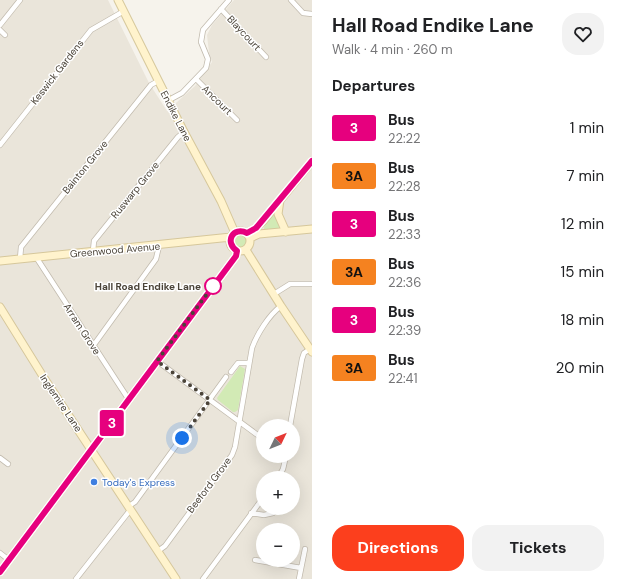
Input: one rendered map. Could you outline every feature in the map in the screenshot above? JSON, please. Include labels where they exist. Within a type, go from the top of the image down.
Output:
[{"type":"street","points":[[0,25],[20,0]]},
{"type":"street","name":"Endike Lane","points":[[118,0],[184,132],[221,201],[233,235]]},
{"type":"street","points":[[168,100],[182,93],[206,68],[208,60],[201,42],[203,30],[229,0]]},
{"type":"street","points":[[291,0],[303,13],[312,14]]},
{"type":"street","name":"Blaycourt","points":[[221,9],[266,57]]},
{"type":"street","name":"Keswick Gardens","points":[[0,145],[91,30],[124,11]]},
{"type":"street","points":[[0,30],[5,35]]},
{"type":"street","name":"Ancourt","points":[[196,79],[237,120]]},
{"type":"street","name":"Bainton Grove","points":[[20,259],[21,247],[151,85],[158,81]]},
{"type":"street","name":"Ruswarp Grove","points":[[93,251],[94,241],[178,137],[184,132]]},
{"type":"street","points":[[249,235],[312,161]]},
{"type":"street","points":[[280,200],[278,214],[286,232]]},
{"type":"street","points":[[249,235],[251,242],[246,250],[237,251],[232,248],[230,243],[233,235],[243,231],[249,235],[312,229]]},
{"type":"street","name":"Greenwood Avenue","points":[[0,261],[93,251],[159,246],[233,235]]},
{"type":"street","points":[[93,346],[156,259],[159,246]]},
{"type":"street","points":[[246,250],[311,350],[304,353],[302,359],[291,419]]},
{"type":"street","points":[[0,572],[236,256],[237,251]]},
{"type":"street","name":"Arram Grove","points":[[36,257],[129,400]]},
{"type":"street","points":[[274,294],[290,284],[312,284]]},
{"type":"street","name":"Beeford Grove","points":[[158,551],[165,546],[232,455],[240,422],[252,348],[256,339],[275,310],[281,306]]},
{"type":"street","name":"Inglemire Lane","points":[[1,312],[176,579]]},
{"type":"street","points":[[157,361],[256,434]]},
{"type":"street","points":[[231,372],[238,362],[249,363]]},
{"type":"street","points":[[76,579],[135,502],[226,377]]},
{"type":"street","points":[[1,460],[8,464]]},
{"type":"street","points":[[203,579],[256,507]]},
{"type":"street","points":[[251,513],[256,514]]},
{"type":"street","points":[[299,579],[305,549]]},
{"type":"street","points":[[0,553],[9,560]]},
{"type":"street","points":[[296,567],[301,568]]},
{"type":"shaded area","points":[[0,0],[108,0],[149,83],[167,111],[195,86],[212,62],[209,53],[207,35],[212,25],[234,0],[312,0],[312,579],[0,579]]},
{"type":"green space","points":[[276,207],[280,227],[278,229],[264,229],[266,220]]},
{"type":"green space","points":[[240,234],[245,236],[247,241],[245,246],[240,248],[235,246],[233,241],[235,236]]},
{"type":"green space","points":[[240,366],[245,369],[238,410],[233,412],[217,398]]},
{"type":"bus line","name":"3","points":[[0,572],[236,256],[237,251],[232,248],[230,243],[231,237],[235,232],[243,231],[247,233],[256,228],[312,161]]},
{"type":"place","name":"Hall Road Endike Lane","points":[[213,286]]},
{"type":"place","name":"Today's Express","points":[[94,482]]},
{"type":"route","points":[[182,438],[210,400],[157,361],[213,286]]}]
